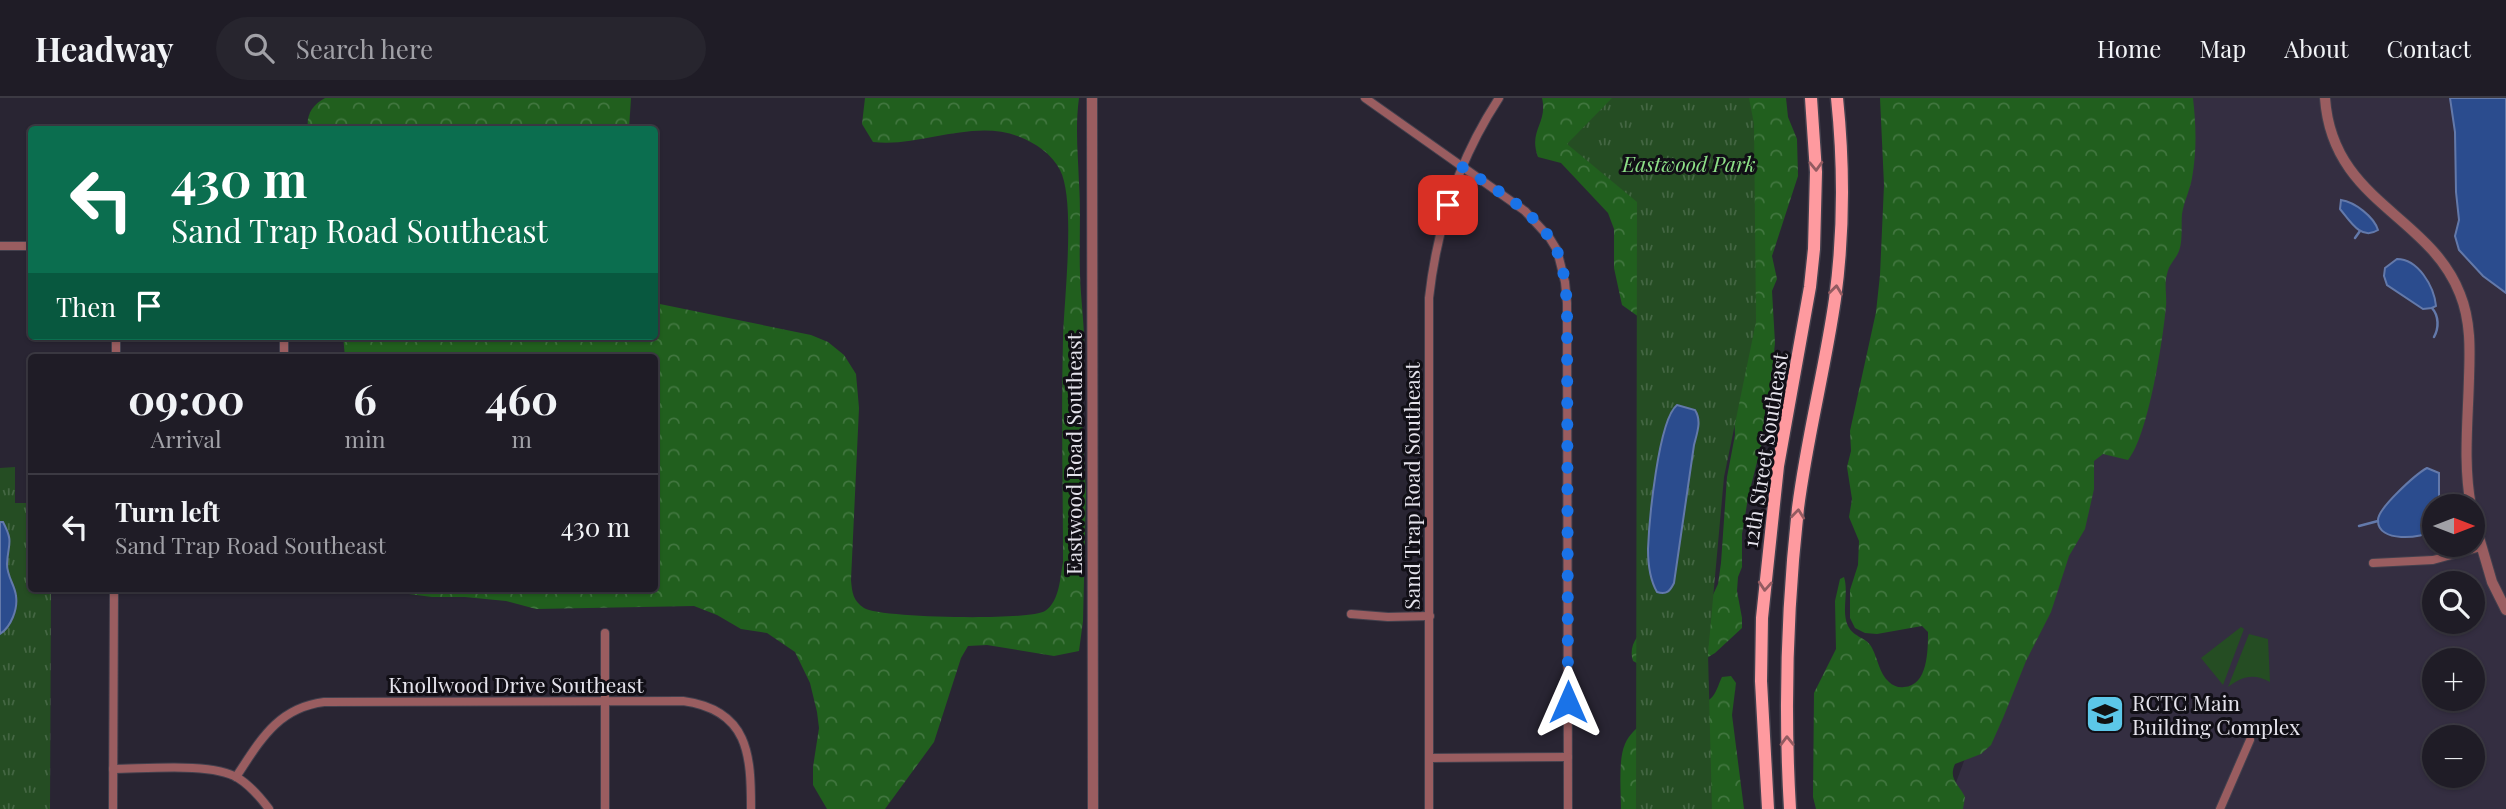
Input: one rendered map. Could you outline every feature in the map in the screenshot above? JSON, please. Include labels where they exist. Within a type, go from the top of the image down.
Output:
[{"type":"main road","name":"12th Street Southeast","points":[[1768,809],[1761,681],[1762,618],[1777,466],[1810,287],[1814,249],[1816,172],[1811,98]]},
{"type":"main road","name":"12th Street Southeast","points":[[1790,809],[1787,648],[1805,460],[1835,302],[1841,241],[1842,183],[1837,98]]},
{"type":"street","name":"Eastwood Road Southeast","points":[[1092,98],[1093,809]]},
{"type":"street","points":[[1365,98],[1525,211],[1538,223],[1557,250],[1565,282],[1567,331],[1568,809]]},
{"type":"street","name":"Sand Trap Road Southeast","points":[[1429,809],[1429,298],[1439,235],[1461,166],[1499,98]]},
{"type":"street","points":[[2325,100],[2335,143],[2352,173],[2434,253],[2451,275],[2462,298],[2470,344],[2467,466],[2470,494]]},
{"type":"street","points":[[0,246],[28,246]]},
{"type":"street","points":[[2373,563],[2444,557]]},
{"type":"street","points":[[2483,557],[2506,610]]},
{"type":"street","points":[[114,592],[114,809]]},
{"type":"street","points":[[1351,614],[1430,617]]},
{"type":"street","points":[[605,633],[605,809]]},
{"type":"street","name":"Knollwood Drive Southeast","points":[[236,777],[263,736],[284,717],[308,704],[605,700],[697,703],[724,717],[740,734],[746,746],[751,773],[751,809]]},
{"type":"street","points":[[2220,809],[2250,740]]},
{"type":"street","points":[[1429,758],[1568,757]]},
{"type":"street","points":[[114,769],[203,769],[236,777],[257,793],[269,809]]},
{"type":"shaded area","points":[[2162,98],[2506,98],[2506,809],[1946,809],[2162,233]]},
{"type":"green space","points":[[325,98],[631,98],[629,126],[308,126],[311,111]]},
{"type":"green space","points":[[865,98],[1079,98],[1077,140],[1084,344],[1080,386],[1086,493],[1083,621],[1079,651],[1054,656],[987,645],[968,646],[961,658],[934,742],[885,809],[827,809],[813,785],[819,728],[810,683],[795,652],[767,633],[741,629],[694,606],[536,609],[506,601],[397,592],[658,592],[658,354],[345,354],[343,340],[658,340],[658,304],[811,335],[828,342],[844,355],[856,374],[859,408],[851,580],[857,602],[864,608],[875,611],[923,616],[1012,616],[1045,611],[1054,601],[1063,562],[1062,367],[1068,227],[1065,185],[1060,170],[1048,154],[1037,146],[1002,132],[965,132],[891,143],[873,142],[862,124]]},
{"type":"green space","points":[[1542,98],[1786,98],[1788,117],[1797,139],[1798,176],[1772,256],[1777,279],[1772,291],[1775,343],[1766,426],[1742,534],[1742,567],[1737,591],[1742,628],[1715,653],[1700,662],[1644,667],[1633,661],[1632,650],[1647,623],[1706,610],[1718,584],[1727,477],[1735,435],[1734,412],[1646,322],[1622,305],[1614,268],[1614,229],[1608,213],[1561,163],[1538,157],[1535,140],[1542,114]]},
{"type":"green space","name":"Eastwood Park","points":[[1612,98],[1749,98],[1754,124],[1756,322],[1724,477],[1708,654],[1712,809],[1636,809],[1637,202],[1567,144]]},
{"type":"green space","points":[[1880,98],[2193,98],[2196,138],[2194,168],[2182,214],[2180,247],[2166,278],[2162,341],[2142,431],[2128,460],[2103,454],[2094,461],[2094,489],[2085,529],[2069,556],[2051,612],[2026,661],[1991,745],[1981,754],[1955,764],[1953,769],[1954,778],[1965,797],[1963,809],[1816,809],[1813,797],[1814,693],[1836,649],[1835,601],[1840,579],[1844,577],[1848,626],[1870,644],[1883,674],[1891,683],[1902,687],[1918,681],[1925,666],[1928,648],[1928,632],[1922,626],[1877,634],[1865,633],[1855,628],[1850,618],[1850,590],[1858,565],[1859,541],[1849,517],[1852,499],[1847,467],[1851,451],[1850,431],[1876,312],[1880,275],[1884,185]]},
{"type":"green space","points":[[15,467],[15,503],[28,503],[28,592],[51,592],[50,809],[0,809],[0,468]]},
{"type":"green space","points":[[2241,627],[2244,629],[2223,685],[2201,658]]},
{"type":"green space","points":[[2249,634],[2268,639],[2270,682],[2259,677],[2248,677],[2228,687]]},
{"type":"green space","points":[[1731,676],[1736,683],[1732,715],[1744,809],[1621,809],[1621,758],[1625,744],[1633,732],[1656,718],[1704,703],[1713,696],[1722,677]]},
{"type":"water","points":[[2450,98],[2506,98],[2506,293],[2483,276],[2459,250],[2455,236],[2459,220],[2455,132]]},
{"type":"water","points":[[2341,200],[2363,211],[2378,230],[2366,233],[2356,228],[2340,209]]},
{"type":"water","points":[[2397,259],[2412,264],[2424,275],[2436,306],[2423,309],[2387,285],[2385,268]]},
{"type":"water","points":[[1677,405],[1695,410],[1698,427],[1674,583],[1668,592],[1660,593],[1657,592],[1649,566],[1650,518],[1660,450],[1670,414]]},
{"type":"water","points":[[2427,468],[2439,473],[2439,494],[2422,494],[2422,534],[2392,536],[2385,533],[2378,520],[2384,508]]},
{"type":"water","points":[[0,522],[3,522],[9,539],[7,569],[16,601],[15,612],[0,634]]},
{"type":"waterway","points":[[2355,238],[2360,231]]},
{"type":"waterway","points":[[2432,308],[2438,322],[2434,337]]},
{"type":"waterway","points":[[2359,526],[2378,521]]},
{"type":"place","name":"RCTC Main Building Complex","points":[[2105,714]]},
{"type":"route","points":[[1448,205],[1461,166],[1538,223],[1557,250],[1561,264],[1567,303],[1568,702]]}]
